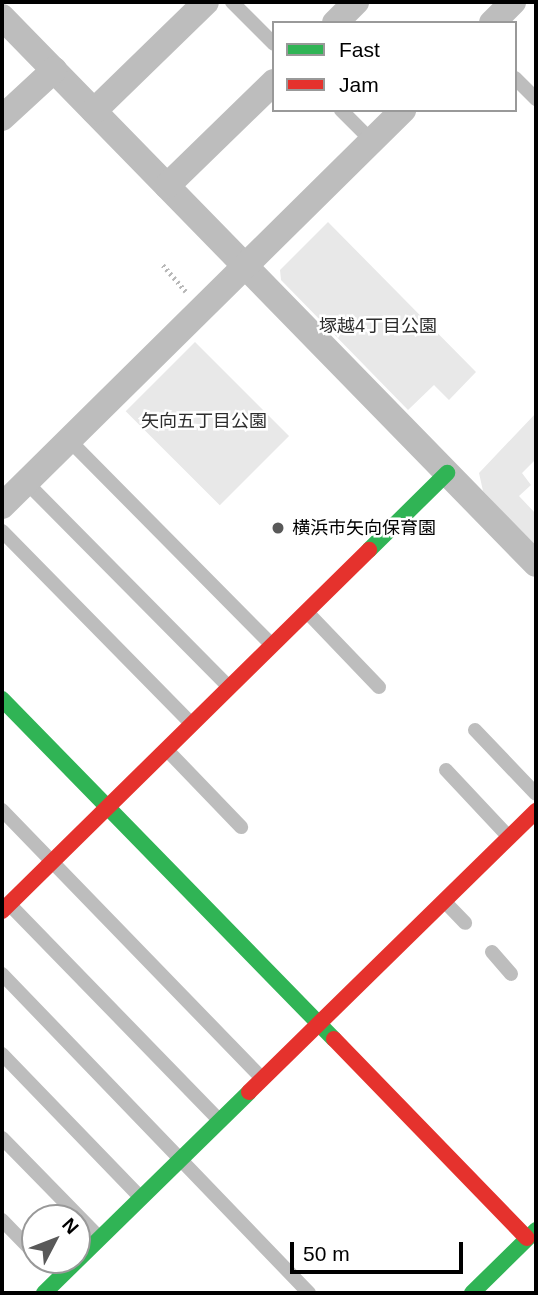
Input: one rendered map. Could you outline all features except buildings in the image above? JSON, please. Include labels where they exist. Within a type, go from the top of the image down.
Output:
[{"type":"street","points":[[94,111],[206,2]]},
{"type":"street","points":[[337,21],[356,2]]},
{"type":"street","points":[[2,17],[447,473],[511,527],[536,564]]},
{"type":"street","points":[[2,118],[54,70]]},
{"type":"street","points":[[167,186],[272,84]]},
{"type":"street","points":[[2,506],[401,112]]},
{"type":"street","points":[[4,907],[447,473]]},
{"type":"street","points":[[2,699],[533,1239],[472,1293]]},
{"type":"street","points":[[44,1293],[536,811]]},
{"type":"lane","points":[[232,2],[272,42]]},
{"type":"lane","points":[[517,80],[536,99]]},
{"type":"lane","points":[[343,112],[372,141]]},
{"type":"lane","points":[[69,440],[272,645]]},
{"type":"lane","points":[[26,482],[229,687]]},
{"type":"lane","points":[[2,531],[192,723]]},
{"type":"lane","points":[[306,611],[379,687]]},
{"type":"lane","points":[[475,730],[536,794]]},
{"type":"lane","points":[[166,749],[242,827]]},
{"type":"lane","points":[[446,771],[509,837]]},
{"type":"lane","points":[[2,810],[262,1078]]},
{"type":"lane","points":[[444,901],[465,923]]},
{"type":"lane","points":[[4,907],[219,1120]]},
{"type":"lane","points":[[492,952],[511,974]]},
{"type":"lane","points":[[2,974],[309,1293]]},
{"type":"lane","points":[[2,1055],[141,1197]]},
{"type":"lane","points":[[2,1138],[99,1237]]},
{"type":"lane","points":[[2,1220],[21,1240]]},
{"type":"lane","points":[[54,1274],[59,1279]]},
{"type":"path","points":[[163,265],[203,308]]},
{"type":"green space","name":"塚越4丁目公園","points":[[328,222],[476,372],[449,400],[434,385],[408,410],[281,280],[280,270]]},
{"type":"green space","name":"矢向五丁目公園","points":[[195,342],[289,436],[220,505],[126,411]]},
{"type":"green space","points":[[536,413],[536,459],[522,473],[531,485],[519,496],[536,514],[536,547],[483,491],[479,473]]},
{"type":"traffic: fast","points":[[369,550],[447,473]]},
{"type":"traffic: fast","points":[[2,699],[334,1039]]},
{"type":"traffic: fast","points":[[44,1293],[249,1092]]},
{"type":"traffic: fast","points":[[472,1293],[536,1230]]},
{"type":"traffic: jam","points":[[2,911],[369,550]]},
{"type":"traffic: jam","points":[[249,1092],[536,811]]},
{"type":"traffic: jam","points":[[334,1039],[527,1238]]},
{"type":"place","name":"横浜市矢向保育園","points":[[278,528]]}]
